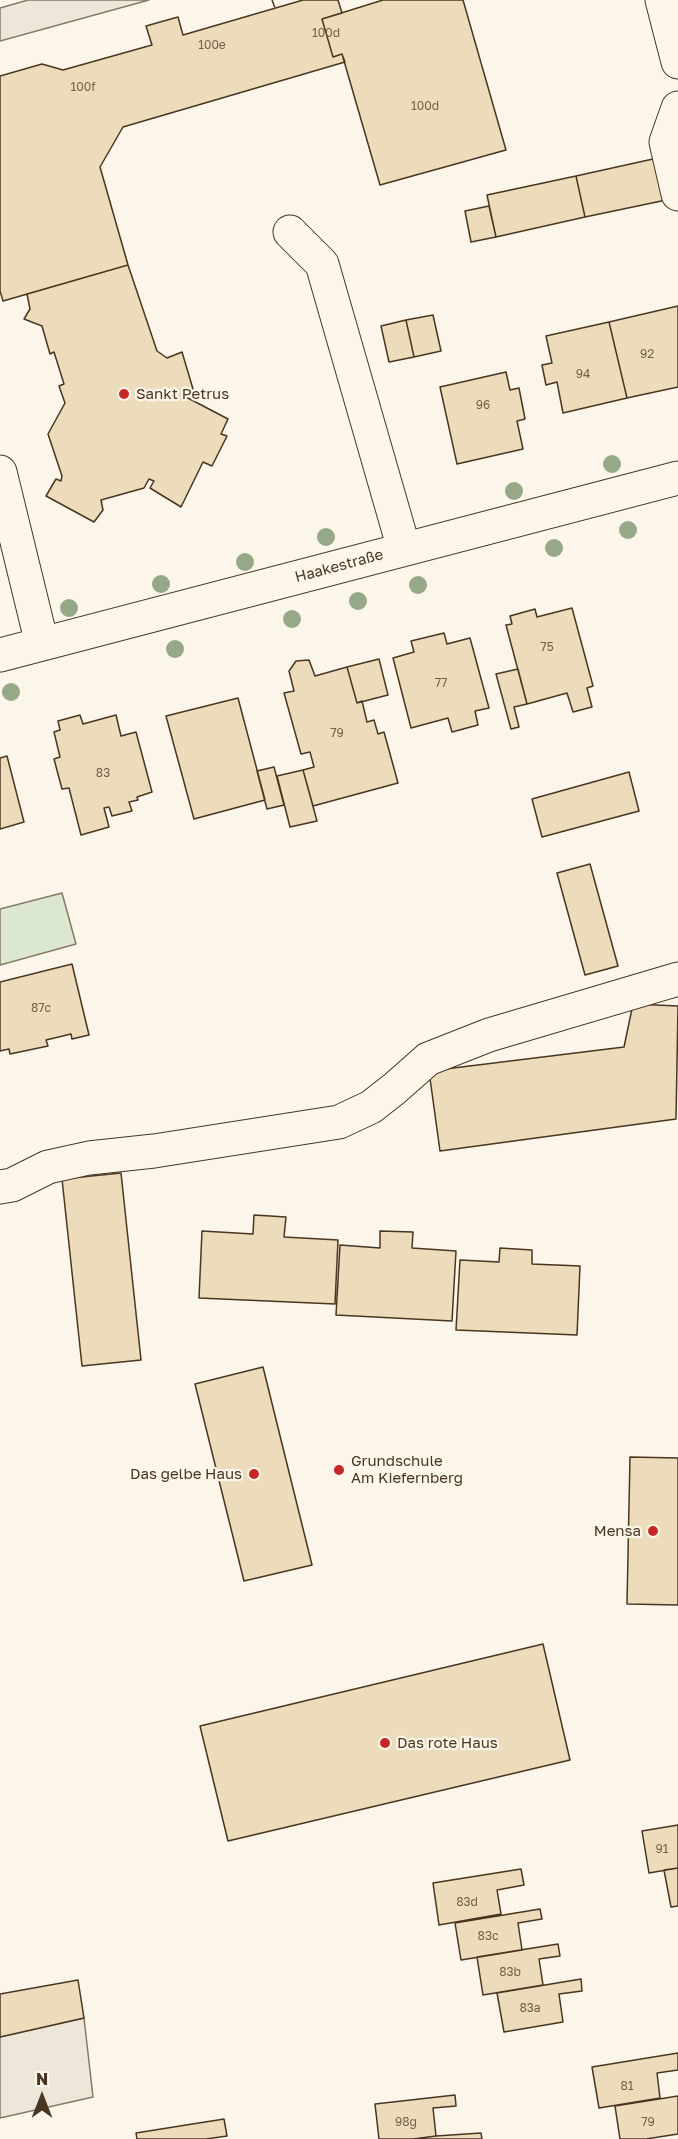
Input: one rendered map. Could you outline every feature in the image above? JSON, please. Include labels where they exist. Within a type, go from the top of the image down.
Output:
[{"type":"street","points":[[662,0],[678,62]]},
{"type":"street","points":[[678,108],[666,142],[678,194]]},
{"type":"street","points":[[290,232],[322,264],[405,549]]},
{"type":"street","points":[[0,472],[42,644]]},
{"type":"street","name":"Haakestraße","points":[[0,655],[678,478]]},
{"type":"street","points":[[0,1187],[12,1185],[48,1167],[89,1158],[154,1151],[339,1122],[371,1107],[428,1059],[489,1035],[678,979]]},
{"type":"green space","points":[[62,893],[76,944],[0,965],[0,909]]},
{"type":"shaded area","points":[[28,0],[149,0],[0,41],[0,8]]},
{"type":"shaded area","points":[[84,2018],[93,2097],[0,2118],[0,2037]]},
{"type":"building","points":[[303,0],[338,0],[342,13],[322,19],[333,57],[342,54],[345,62],[123,127],[100,167],[128,265],[3,301],[0,291],[0,76],[42,64],[63,70],[152,45],[146,26],[178,17],[183,35]]},
{"type":"building","points":[[383,0],[463,0],[506,150],[380,185],[342,54],[333,57],[322,19]]},
{"type":"building","points":[[662,157],[671,199],[585,217],[576,176]]},
{"type":"building","points":[[576,176],[585,217],[496,237],[487,195]]},
{"type":"building","points":[[489,206],[496,237],[471,242],[465,211]]},
{"type":"building","name":"Sankt Petrus","points":[[128,265],[157,351],[167,358],[182,352],[193,389],[184,392],[186,397],[228,419],[221,434],[227,436],[212,466],[203,462],[181,507],[150,488],[154,481],[149,479],[144,488],[101,500],[103,510],[94,522],[46,496],[56,479],[61,481],[62,476],[48,434],[65,403],[59,386],[64,384],[54,352],[50,354],[42,326],[24,319],[30,309],[27,294]]},
{"type":"building","points":[[678,306],[678,387],[627,398],[609,322]]},
{"type":"building","points":[[433,315],[441,351],[414,357],[406,320]]},
{"type":"building","points":[[406,320],[414,357],[389,362],[381,326]]},
{"type":"building","points":[[609,322],[627,398],[563,413],[557,382],[546,385],[542,365],[552,363],[546,336]]},
{"type":"building","points":[[506,372],[510,390],[519,388],[525,419],[517,421],[523,449],[457,464],[440,387]]},
{"type":"building","points":[[572,608],[593,686],[587,688],[592,707],[573,712],[567,693],[527,704],[506,625],[512,624],[510,616],[535,609],[537,617]]},
{"type":"building","points":[[444,633],[447,644],[470,638],[489,708],[475,711],[478,725],[452,732],[448,718],[411,728],[393,658],[414,652],[411,641]]},
{"type":"building","points":[[379,659],[388,695],[357,703],[347,667]]},
{"type":"building","points":[[309,660],[315,676],[347,667],[357,703],[362,701],[367,722],[374,720],[378,734],[384,732],[398,783],[313,806],[303,770],[314,767],[310,752],[301,754],[284,693],[294,691],[289,671],[296,661]]},
{"type":"building","points":[[518,669],[527,704],[514,707],[519,727],[511,729],[496,674]]},
{"type":"building","points":[[238,698],[265,800],[194,819],[166,716]]},
{"type":"building","points":[[80,715],[83,724],[116,715],[121,736],[136,732],[152,792],[129,802],[132,811],[112,816],[109,807],[104,808],[109,827],[81,835],[69,788],[62,789],[54,759],[60,757],[54,732],[60,730],[58,721]]},
{"type":"building","points":[[7,756],[24,822],[0,829],[0,758]]},
{"type":"building","points":[[274,767],[284,805],[267,809],[257,771]]},
{"type":"building","points":[[303,770],[317,821],[290,827],[277,776]]},
{"type":"building","points":[[629,772],[639,811],[542,837],[532,799]]},
{"type":"building","points":[[590,864],[618,966],[585,975],[557,873]]},
{"type":"building","points":[[72,964],[89,1035],[72,1039],[71,1034],[46,1040],[48,1046],[10,1054],[9,1049],[0,1051],[0,982]]},
{"type":"building","points":[[633,1004],[678,1006],[676,1119],[440,1151],[429,1071],[624,1047]]},
{"type":"building","points":[[121,1173],[141,1360],[82,1366],[62,1179]]},
{"type":"building","points":[[254,1215],[286,1217],[284,1237],[338,1240],[335,1304],[199,1298],[202,1231],[253,1234]]},
{"type":"building","points":[[380,1231],[413,1232],[412,1248],[456,1251],[452,1321],[336,1315],[340,1245],[380,1248]]},
{"type":"building","points":[[500,1248],[532,1250],[532,1264],[580,1266],[577,1335],[456,1330],[460,1260],[499,1262]]},
{"type":"building","name":"Das gelbe Haus","points":[[263,1367],[312,1565],[244,1581],[195,1384]]},
{"type":"building","name":"Mensa","points":[[630,1457],[678,1458],[678,1605],[627,1604]]},
{"type":"building","name":"Das rote Haus","points":[[543,1644],[570,1760],[228,1841],[200,1726]]},
{"type":"building","points":[[678,1825],[678,1868],[649,1873],[642,1831]]},
{"type":"building","points":[[678,1868],[678,1906],[671,1907],[664,1870]]},
{"type":"building","points":[[521,1869],[524,1885],[497,1890],[501,1914],[439,1925],[433,1883]]},
{"type":"building","points":[[540,1909],[542,1919],[518,1923],[522,1950],[461,1960],[455,1923]]},
{"type":"building","points":[[558,1944],[560,1956],[539,1959],[543,1985],[483,1995],[477,1957]]},
{"type":"building","points":[[581,1979],[582,1991],[559,1994],[563,2022],[504,2032],[497,1993]]},
{"type":"building","points":[[78,1980],[84,2018],[0,2037],[0,1994]]},
{"type":"building","points":[[678,2053],[678,2070],[657,2073],[660,2098],[599,2108],[592,2067]]},
{"type":"building","points":[[455,2095],[456,2106],[433,2108],[436,2136],[379,2139],[375,2104]]},
{"type":"building","points":[[678,2096],[678,2134],[646,2139],[620,2139],[615,2106]]},
{"type":"building","points":[[224,2119],[227,2136],[206,2139],[137,2139],[136,2133]]},
{"type":"building","points":[[481,2133],[482,2139],[413,2139],[436,2136]]},
{"type":"fence","points":[[272,0],[275,8]]},
{"type":"place","name":"Sankt Petrus","points":[[124,394]]},
{"type":"place","name":"Grundschule Am Kiefernberg","points":[[339,1470]]},
{"type":"place","name":"Das gelbe Haus","points":[[254,1474]]},
{"type":"place","name":"Mensa","points":[[653,1531]]},
{"type":"place","name":"Das rote Haus","points":[[385,1743]]}]
